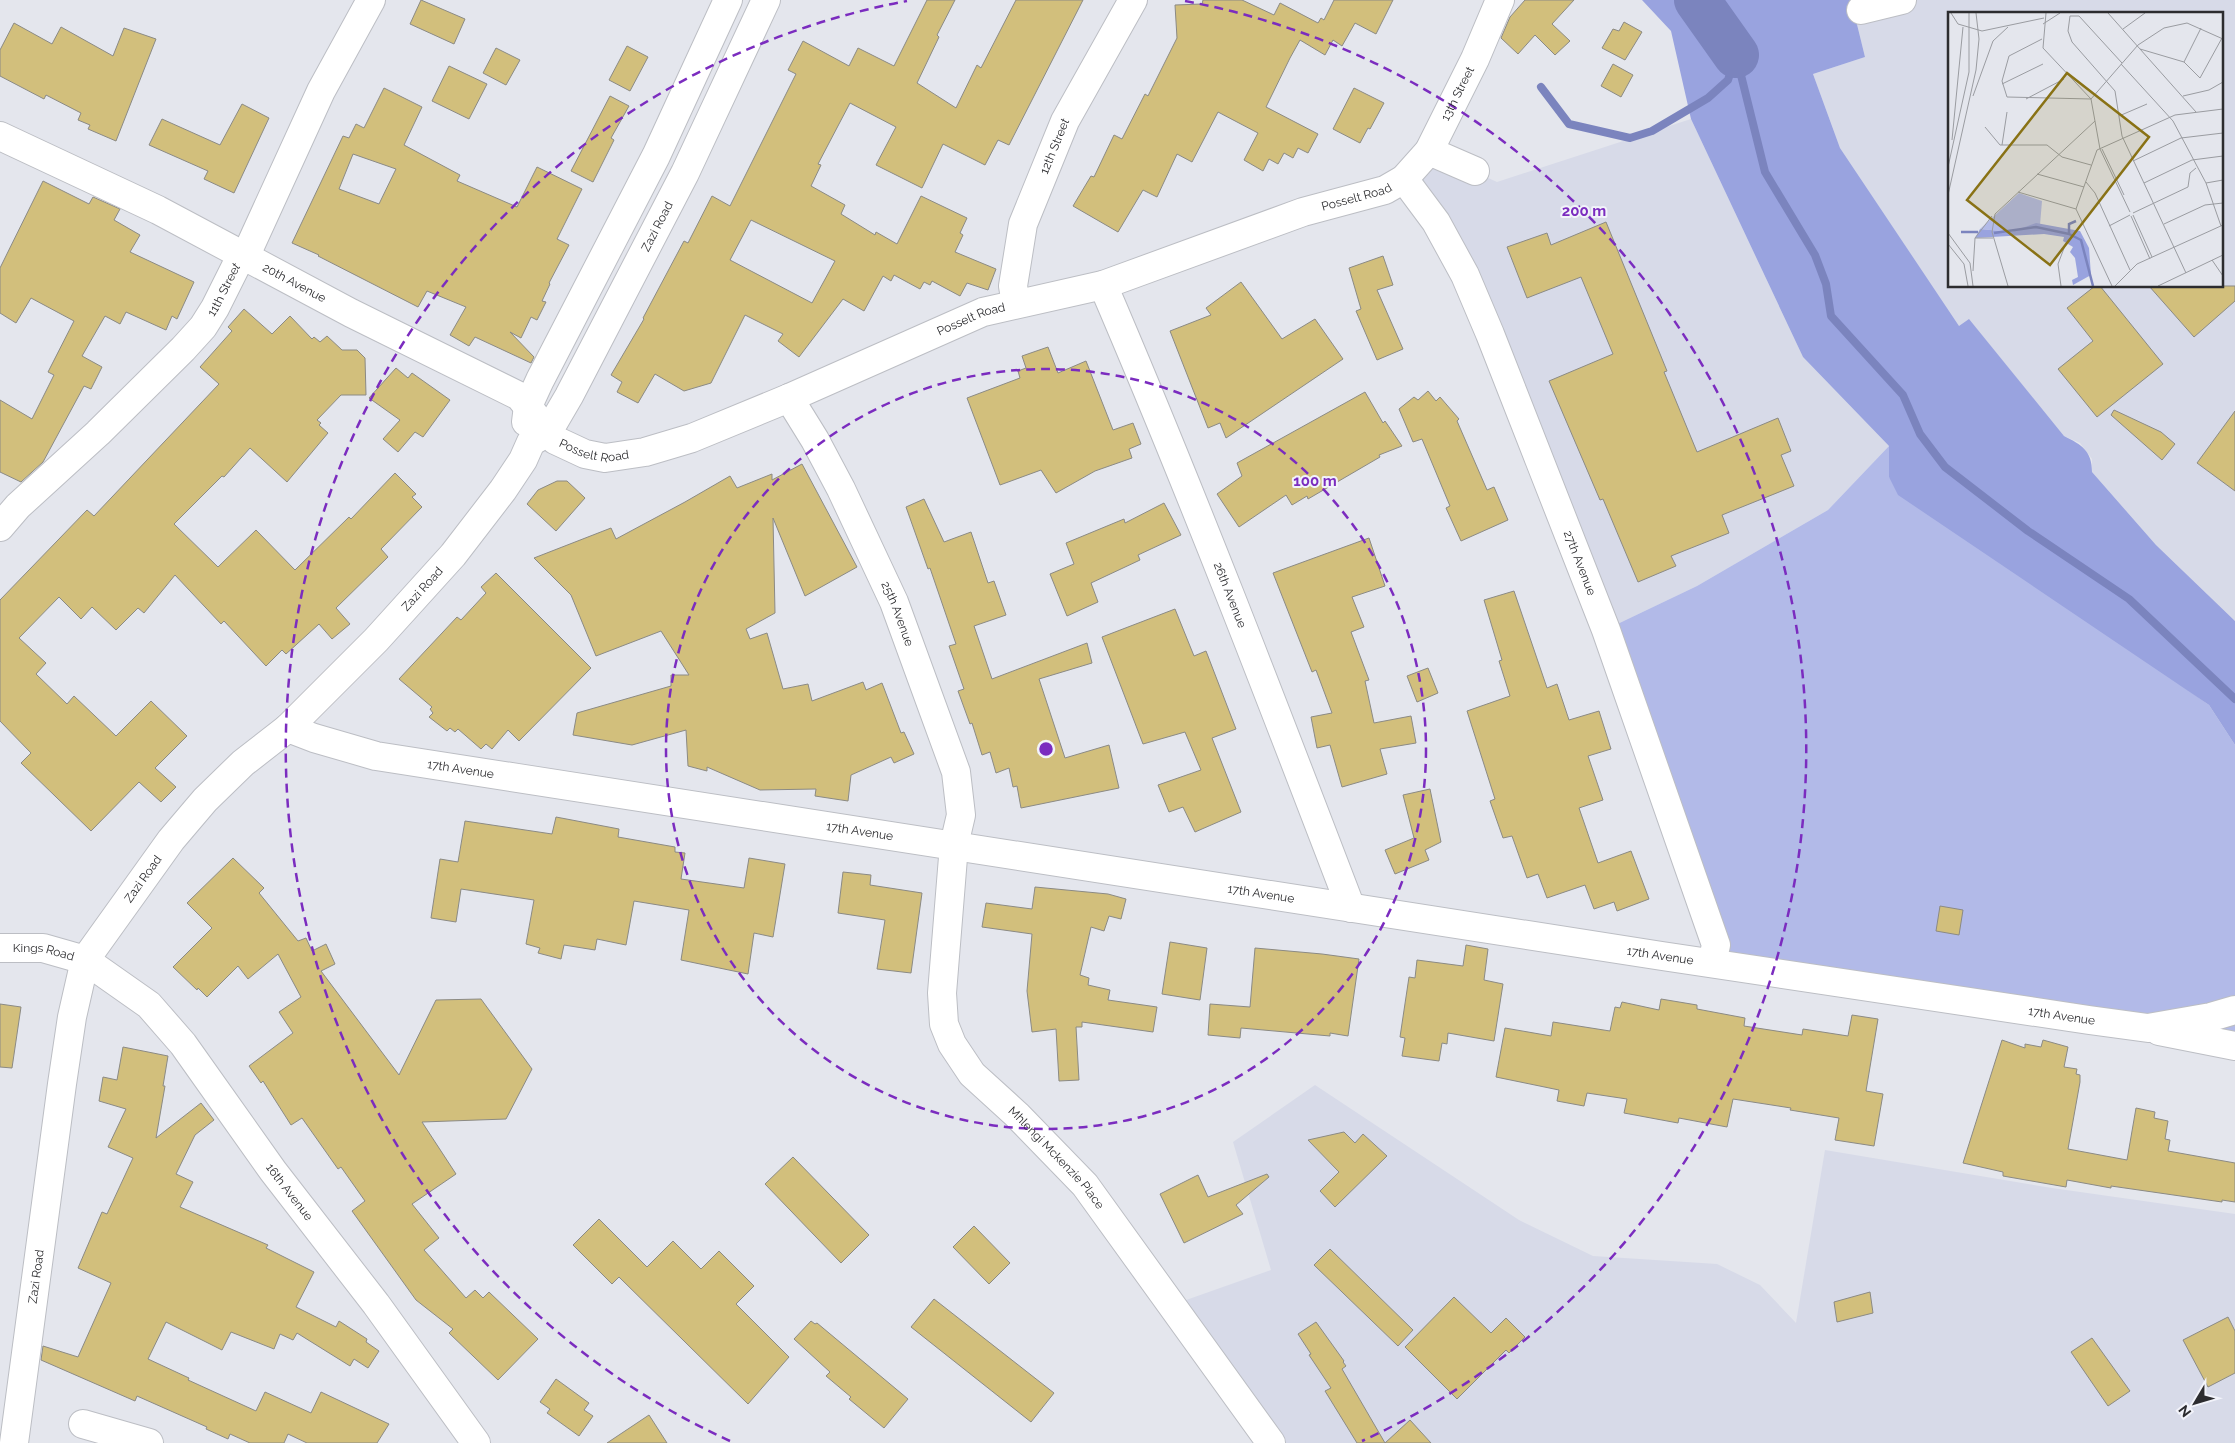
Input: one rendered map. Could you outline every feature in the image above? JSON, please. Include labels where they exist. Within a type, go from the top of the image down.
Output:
[{"type":"street","name":"11th Street","points":[[0,527],[9,501],[98,433],[203,327],[215,308],[236,266],[246,255],[321,91],[371,0]]},
{"type":"street","points":[[528,406],[656,156],[728,0]]},
{"type":"street","name":"Zazi Road","points":[[14,1443],[62,1084],[72,1017],[85,960],[171,840],[205,800],[242,763],[288,728],[376,640],[453,555],[503,490],[569,396],[684,173],[766,0]]},
{"type":"street","name":"12th Street","points":[[1016,304],[1014,286],[1022,224],[1065,121],[1133,0]]},
{"type":"street","name":"13th Street","points":[[1404,178],[1429,151],[1475,59],[1500,0]]},
{"type":"street","points":[[1861,10],[1902,0]]},
{"type":"street","name":"20th Avenue","points":[[0,136],[158,210],[246,255],[351,313],[519,396],[528,406],[540,437]]},
{"type":"street","points":[[1429,151],[1475,171]]},
{"type":"street","name":"Posselt Road","points":[[540,437],[555,440],[584,454],[605,458],[645,452],[692,438],[789,398],[983,312],[1103,285],[1303,212],[1385,190],[1404,178]]},
{"type":"street","name":"27th Avenue","points":[[1404,178],[1436,222],[1465,275],[1490,334],[1606,630],[1716,945],[1712,963]]},
{"type":"street","name":"26th Avenue","points":[[1103,285],[1145,383],[1240,621],[1351,908]]},
{"type":"street","name":"25th Avenue","points":[[789,398],[815,440],[841,489],[894,602],[956,772],[962,815],[954,845]]},
{"type":"street","name":"17th Avenue","points":[[288,728],[314,738],[376,756],[1351,908],[2148,1028],[2235,1010]]},
{"type":"street","name":"Mhlengi Mckenzie Place","points":[[954,845],[942,993],[944,1024],[952,1044],[972,1074],[1017,1115],[1085,1184],[1192,1336],[1271,1443]]},
{"type":"street","name":"Kings Road","points":[[0,948],[43,948],[85,960]]},
{"type":"street","name":"16th Avenue","points":[[85,960],[148,1005],[183,1044],[273,1171],[376,1304],[476,1443]]},
{"type":"street","points":[[2148,1028],[2235,1046]]},
{"type":"street","points":[[83,1424],[149,1443]]},
{"type":"shaded area","points":[[1642,0],[1851,0],[1865,57],[1813,74],[1840,148],[1959,326],[1969,319],[2064,436],[2085,449],[2092,465],[2092,472],[2156,545],[2235,621],[2235,745],[2209,705],[1898,495],[1889,477],[1889,446],[1803,357],[1691,119],[1671,31]]},
{"type":"shaded area","points":[[1851,0],[2235,0],[2235,621],[2156,545],[2092,472],[2092,459],[2080,443],[2064,436],[1969,320],[1959,327],[1840,148],[1813,74],[1865,57]]},
{"type":"shaded area","points":[[1691,119],[1803,357],[1889,446],[1828,510],[1697,586],[1607,629],[1491,332],[1406,179],[1429,151],[1497,182]]},
{"type":"shaded area","points":[[1889,446],[1889,477],[2209,705],[2235,745],[2235,1045],[1714,961],[1607,629],[1697,586],[1828,510]]},
{"type":"shaded area","points":[[1315,1085],[1519,1220],[1593,1256],[1717,1264],[1760,1285],[1796,1323],[1825,1150],[2052,1188],[2235,1214],[2235,1443],[1276,1443],[1172,1305],[1271,1270],[1233,1142]]},
{"type":"building","points":[[421,0],[465,19],[454,44],[410,24]]},
{"type":"building","points":[[927,0],[955,0],[937,35],[939,37],[917,83],[956,108],[977,65],[981,68],[1016,0],[1083,0],[1009,145],[998,140],[985,165],[943,144],[922,188],[876,165],[896,127],[850,103],[818,164],[821,165],[811,186],[845,205],[841,214],[875,235],[876,232],[897,244],[921,196],[967,218],[960,233],[963,235],[955,252],[996,269],[988,290],[967,283],[960,296],[932,281],[930,285],[924,282],[920,289],[894,275],[891,281],[883,276],[864,311],[843,299],[799,357],[778,341],[783,334],[745,315],[711,383],[684,391],[655,374],[638,403],[617,392],[622,382],[611,375],[644,319],[684,241],[688,243],[712,196],[730,206],[796,74],[788,70],[803,41],[849,66],[858,48],[894,66]],"holes":[[[751,220],[835,261],[812,303],[730,260]]]},
{"type":"building","points":[[1203,0],[1242,0],[1274,15],[1280,3],[1318,23],[1321,18],[1324,20],[1334,0],[1393,0],[1376,34],[1355,23],[1342,46],[1333,40],[1325,55],[1300,40],[1290,58],[1266,107],[1318,134],[1308,153],[1298,148],[1293,158],[1284,153],[1278,164],[1269,159],[1263,171],[1244,160],[1258,133],[1218,112],[1192,162],[1177,154],[1157,197],[1143,190],[1118,232],[1073,206],[1091,176],[1094,177],[1114,135],[1122,139],[1145,94],[1148,96],[1177,38],[1175,5],[1202,4]]},
{"type":"building","points":[[1525,0],[1574,0],[1552,24],[1570,41],[1555,55],[1535,35],[1518,54],[1501,38],[1510,17]]},
{"type":"building","points":[[1624,22],[1642,32],[1625,60],[1602,48],[1613,29],[1619,31]]},
{"type":"building","points":[[14,23],[52,44],[61,27],[113,56],[124,28],[156,39],[116,141],[88,129],[90,125],[78,120],[81,113],[46,95],[44,99],[0,76],[0,50]]},
{"type":"building","points":[[627,46],[648,57],[630,91],[609,80]]},
{"type":"building","points":[[496,48],[520,60],[506,85],[483,73]]},
{"type":"building","points":[[1613,64],[1633,75],[1621,97],[1601,86]]},
{"type":"building","points":[[449,66],[487,84],[469,119],[432,101]]},
{"type":"building","points":[[384,88],[422,107],[404,145],[460,175],[457,181],[517,207],[537,167],[582,189],[557,239],[569,245],[549,283],[542,301],[546,302],[537,320],[531,317],[521,338],[510,332],[534,357],[531,363],[475,337],[469,346],[450,335],[466,307],[427,291],[418,307],[319,255],[292,243],[343,136],[349,138],[356,124],[364,128]],"holes":[[[353,154],[396,169],[379,204],[339,189]]]},
{"type":"building","points":[[1354,88],[1384,103],[1360,143],[1333,129]]},
{"type":"building","points":[[610,96],[629,106],[611,138],[614,140],[593,182],[571,171]]},
{"type":"building","points":[[242,104],[269,118],[234,193],[204,179],[208,171],[149,145],[162,119],[220,145]]},
{"type":"building","points":[[43,181],[89,204],[93,197],[120,209],[114,220],[140,235],[130,252],[194,282],[177,319],[172,316],[166,330],[126,312],[120,324],[105,316],[82,356],[102,367],[91,389],[84,386],[43,462],[21,482],[0,472],[0,400],[32,419],[54,375],[48,372],[74,321],[31,298],[16,323],[0,313],[0,268]]},
{"type":"building","points":[[1606,222],[1667,371],[1664,372],[1697,452],[1778,418],[1791,451],[1781,455],[1794,486],[1722,515],[1729,533],[1671,556],[1676,566],[1638,582],[1603,499],[1600,500],[1549,381],[1613,354],[1581,277],[1527,298],[1507,247],[1547,233],[1551,245]]},
{"type":"building","points":[[1383,256],[1393,285],[1377,290],[1403,349],[1377,360],[1356,311],[1361,309],[1349,268]]},
{"type":"building","points":[[1241,282],[1282,339],[1315,319],[1343,359],[1226,438],[1220,423],[1208,428],[1170,331],[1211,315],[1206,308]]},
{"type":"building","points":[[2222,286],[2235,286],[2235,301],[2194,337],[2151,288],[2222,288]]},
{"type":"building","points":[[2092,288],[2102,288],[2163,364],[2097,417],[2058,369],[2093,341],[2067,308]]},
{"type":"building","points":[[244,309],[272,334],[290,316],[312,339],[314,337],[320,342],[327,336],[342,350],[357,350],[365,358],[366,395],[341,395],[317,420],[321,423],[319,425],[328,433],[287,482],[250,448],[224,477],[222,476],[174,524],[218,567],[256,530],[295,570],[349,517],[351,519],[395,473],[416,494],[412,497],[422,507],[381,549],[388,557],[336,608],[350,624],[332,639],[319,624],[286,654],[282,650],[266,666],[224,621],[221,624],[175,575],[144,613],[138,608],[116,630],[92,607],[81,619],[59,597],[19,638],[46,663],[36,674],[67,704],[74,696],[116,736],[151,701],[187,736],[155,768],[176,787],[161,802],[139,782],[91,831],[21,763],[31,753],[0,721],[0,600],[87,510],[94,516],[219,384],[200,367],[232,331],[228,327]]},
{"type":"building","points":[[1048,347],[1058,373],[1086,361],[1113,430],[1133,423],[1141,444],[1129,449],[1132,458],[1095,471],[1056,493],[1041,470],[1000,485],[967,398],[1020,378],[1018,371],[1026,368],[1022,356]]},
{"type":"building","points":[[396,368],[408,378],[412,373],[450,400],[423,437],[415,432],[398,452],[383,439],[400,420],[369,398]]},
{"type":"building","points":[[1428,391],[1436,401],[1440,397],[1459,419],[1457,421],[1487,490],[1494,487],[1508,520],[1461,541],[1446,508],[1450,506],[1422,439],[1413,442],[1399,409],[1414,397],[1418,400]]},
{"type":"building","points":[[1365,392],[1383,423],[1385,421],[1402,446],[1379,455],[1380,457],[1308,499],[1307,496],[1292,505],[1286,495],[1239,527],[1217,494],[1242,476],[1237,463]]},
{"type":"building","points":[[2114,410],[2161,432],[2175,444],[2162,460],[2111,415]]},
{"type":"building","points":[[2235,411],[2235,491],[2197,463]]},
{"type":"building","points":[[802,464],[857,567],[805,596],[773,518],[775,613],[746,629],[750,639],[767,633],[783,689],[808,684],[812,701],[863,682],[866,690],[882,683],[901,733],[904,732],[914,754],[894,763],[891,757],[851,775],[848,801],[815,796],[816,789],[760,790],[707,767],[707,771],[688,766],[686,730],[632,745],[573,735],[577,713],[671,686],[671,675],[689,675],[661,631],[596,656],[571,595],[534,558],[611,528],[616,539],[730,476],[737,488],[772,474],[772,480]]},
{"type":"building","points":[[557,481],[567,481],[585,498],[556,531],[527,504],[538,490]]},
{"type":"building","points":[[924,499],[944,542],[971,532],[988,583],[994,581],[1006,615],[974,626],[992,679],[1087,643],[1092,663],[1039,679],[1065,758],[1109,745],[1119,788],[1021,808],[1017,786],[1013,787],[1009,768],[996,773],[990,752],[982,755],[972,723],[970,724],[958,691],[964,689],[949,646],[956,644],[930,568],[928,569],[906,507]]},
{"type":"building","points":[[1164,503],[1181,535],[1138,555],[1140,560],[1091,583],[1098,602],[1067,616],[1050,574],[1074,564],[1066,543],[1124,519],[1125,523]]},
{"type":"building","points":[[1369,538],[1385,586],[1352,597],[1364,627],[1351,632],[1369,680],[1365,681],[1374,723],[1411,716],[1416,743],[1380,749],[1387,774],[1342,787],[1330,745],[1317,748],[1311,717],[1332,713],[1316,670],[1312,672],[1273,573]]},
{"type":"building","points":[[496,573],[591,668],[519,741],[508,730],[492,749],[486,744],[481,749],[458,729],[455,732],[450,728],[447,731],[429,717],[433,713],[430,709],[432,707],[399,679],[457,617],[461,620],[486,593],[481,587]]},
{"type":"building","points":[[1514,591],[1547,688],[1557,684],[1569,720],[1599,711],[1611,749],[1588,756],[1603,800],[1579,808],[1598,863],[1631,851],[1649,899],[1617,911],[1614,902],[1594,909],[1585,885],[1547,898],[1538,874],[1527,878],[1512,836],[1503,838],[1490,801],[1495,799],[1467,711],[1510,696],[1499,661],[1502,660],[1484,600]]},
{"type":"building","points":[[1175,609],[1194,656],[1206,651],[1236,729],[1212,738],[1241,812],[1195,832],[1183,807],[1169,812],[1158,785],[1201,770],[1185,732],[1143,744],[1102,637]]},
{"type":"building","points":[[1428,668],[1438,693],[1417,702],[1407,676]]},
{"type":"building","points":[[1430,789],[1441,842],[1425,850],[1429,860],[1395,874],[1385,850],[1414,838],[1403,795]]},
{"type":"building","points":[[556,817],[619,829],[618,837],[675,847],[675,852],[685,853],[681,879],[744,888],[749,858],[785,864],[773,937],[754,933],[748,974],[681,960],[689,910],[634,901],[626,945],[597,939],[595,950],[564,945],[561,959],[538,953],[540,948],[526,944],[534,900],[461,889],[456,922],[431,918],[440,859],[458,862],[465,821],[552,834]]},
{"type":"building","points":[[233,858],[264,888],[259,893],[298,941],[306,938],[312,951],[326,944],[335,964],[321,971],[399,1075],[436,1000],[481,999],[532,1069],[506,1119],[422,1122],[456,1174],[412,1204],[439,1238],[424,1250],[466,1298],[475,1290],[483,1298],[489,1292],[538,1339],[498,1380],[449,1333],[453,1329],[416,1300],[352,1211],[365,1201],[341,1167],[338,1169],[302,1118],[291,1125],[263,1081],[261,1083],[249,1066],[293,1033],[279,1012],[301,997],[278,954],[248,979],[238,966],[207,997],[173,967],[212,928],[187,903]]},
{"type":"building","points":[[843,872],[871,875],[870,885],[922,893],[911,973],[877,969],[885,920],[838,913]]},
{"type":"building","points":[[1035,887],[1108,894],[1126,899],[1121,919],[1109,916],[1104,931],[1091,927],[1080,975],[1089,978],[1088,985],[1110,990],[1108,1000],[1157,1007],[1153,1032],[1082,1022],[1082,1027],[1076,1027],[1079,1080],[1059,1081],[1056,1029],[1032,1032],[1027,991],[1032,934],[982,927],[986,903],[1032,909]]},
{"type":"building","points":[[1940,906],[1963,910],[1959,935],[1936,931]]},
{"type":"building","points":[[1170,942],[1207,948],[1200,1000],[1162,994]]},
{"type":"building","points":[[1466,945],[1488,949],[1484,980],[1503,984],[1494,1041],[1448,1033],[1447,1044],[1442,1043],[1439,1061],[1402,1056],[1405,1038],[1400,1037],[1409,977],[1415,978],[1417,960],[1463,966]]},
{"type":"building","points":[[1255,948],[1359,959],[1348,1036],[1330,1033],[1330,1036],[1241,1028],[1240,1038],[1208,1035],[1210,1004],[1250,1007]]},
{"type":"building","points":[[1661,999],[1697,1005],[1697,1009],[1745,1018],[1744,1026],[1802,1035],[1803,1029],[1848,1036],[1852,1015],[1878,1019],[1866,1091],[1883,1094],[1874,1146],[1835,1140],[1839,1118],[1790,1110],[1791,1108],[1733,1099],[1727,1127],[1679,1118],[1678,1123],[1624,1113],[1627,1099],[1587,1093],[1584,1106],[1557,1101],[1559,1090],[1496,1077],[1505,1028],[1551,1036],[1553,1022],[1610,1031],[1615,1007],[1620,1008],[1622,1002],[1659,1010]]},
{"type":"building","points":[[0,1004],[21,1007],[12,1068],[0,1067]]},
{"type":"building","points":[[2002,1040],[2025,1048],[2025,1044],[2041,1047],[2043,1040],[2068,1047],[2064,1067],[2077,1069],[2076,1074],[2080,1075],[2080,1082],[2068,1149],[2127,1160],[2136,1108],[2155,1112],[2154,1118],[2168,1121],[2165,1139],[2170,1140],[2168,1151],[2235,1163],[2235,1202],[2222,1200],[2222,1202],[2111,1186],[2111,1188],[2067,1180],[2066,1187],[2003,1176],[2003,1172],[1963,1163]]},
{"type":"building","points":[[123,1047],[168,1056],[156,1138],[201,1103],[214,1120],[195,1135],[176,1174],[193,1182],[180,1207],[268,1245],[266,1248],[314,1272],[296,1307],[336,1327],[339,1321],[367,1339],[366,1342],[379,1351],[368,1368],[354,1359],[350,1366],[297,1333],[293,1340],[280,1334],[274,1349],[231,1332],[222,1350],[166,1322],[148,1359],[189,1378],[188,1380],[256,1411],[265,1392],[311,1413],[321,1392],[389,1424],[377,1443],[307,1443],[288,1434],[284,1443],[250,1443],[230,1434],[228,1439],[206,1429],[207,1427],[137,1396],[135,1401],[41,1360],[43,1346],[78,1357],[111,1283],[78,1268],[102,1212],[107,1214],[133,1158],[108,1147],[126,1109],[99,1101],[103,1077],[117,1080]]},
{"type":"building","points":[[1344,1132],[1355,1143],[1363,1134],[1387,1156],[1335,1207],[1320,1191],[1339,1172],[1308,1140]]},
{"type":"building","points":[[793,1157],[869,1235],[841,1263],[765,1184]]},
{"type":"building","points":[[1267,1174],[1269,1177],[1236,1205],[1243,1214],[1184,1243],[1160,1194],[1198,1175],[1208,1197]]},
{"type":"building","points":[[599,1219],[647,1267],[673,1241],[701,1269],[719,1251],[754,1286],[736,1304],[789,1357],[748,1404],[619,1277],[612,1284],[573,1245]]},
{"type":"building","points":[[974,1226],[1010,1263],[989,1284],[953,1247]]},
{"type":"building","points":[[1330,1249],[1413,1330],[1398,1346],[1314,1265]]},
{"type":"building","points":[[1870,1292],[1873,1313],[1837,1322],[1834,1302]]},
{"type":"building","points":[[1454,1297],[1491,1333],[1506,1318],[1525,1337],[1509,1353],[1506,1350],[1457,1399],[1405,1347]]},
{"type":"building","points":[[934,1299],[1054,1393],[1031,1422],[911,1327]]},
{"type":"building","points":[[2228,1317],[2235,1331],[2235,1373],[2208,1387],[2183,1340]]},
{"type":"building","points":[[811,1321],[815,1324],[817,1323],[908,1399],[884,1428],[849,1399],[851,1397],[826,1376],[830,1372],[794,1339]]},
{"type":"building","points":[[1316,1322],[1344,1361],[1346,1366],[1342,1369],[1385,1443],[1357,1443],[1325,1391],[1331,1388],[1309,1355],[1311,1354],[1298,1334]]},
{"type":"building","points":[[2092,1338],[2130,1391],[2108,1406],[2071,1352]]},
{"type":"building","points":[[556,1379],[589,1403],[584,1410],[593,1416],[579,1436],[547,1413],[550,1409],[540,1402]]},
{"type":"building","points":[[649,1415],[667,1443],[607,1443]]},
{"type":"building","points":[[1410,1420],[1431,1443],[1385,1443]]},
{"type":"waterway","points":[[1697,0],[1736,55]]},
{"type":"waterway","points":[[1736,55],[1765,172],[1815,255],[1826,284],[1831,316],[1903,395],[1920,434],[1945,467],[2028,531],[2129,599],[2235,699]]},
{"type":"waterway","points":[[1541,87],[1569,124],[1630,138],[1652,131],[1708,98],[1728,80],[1736,55]]}]
